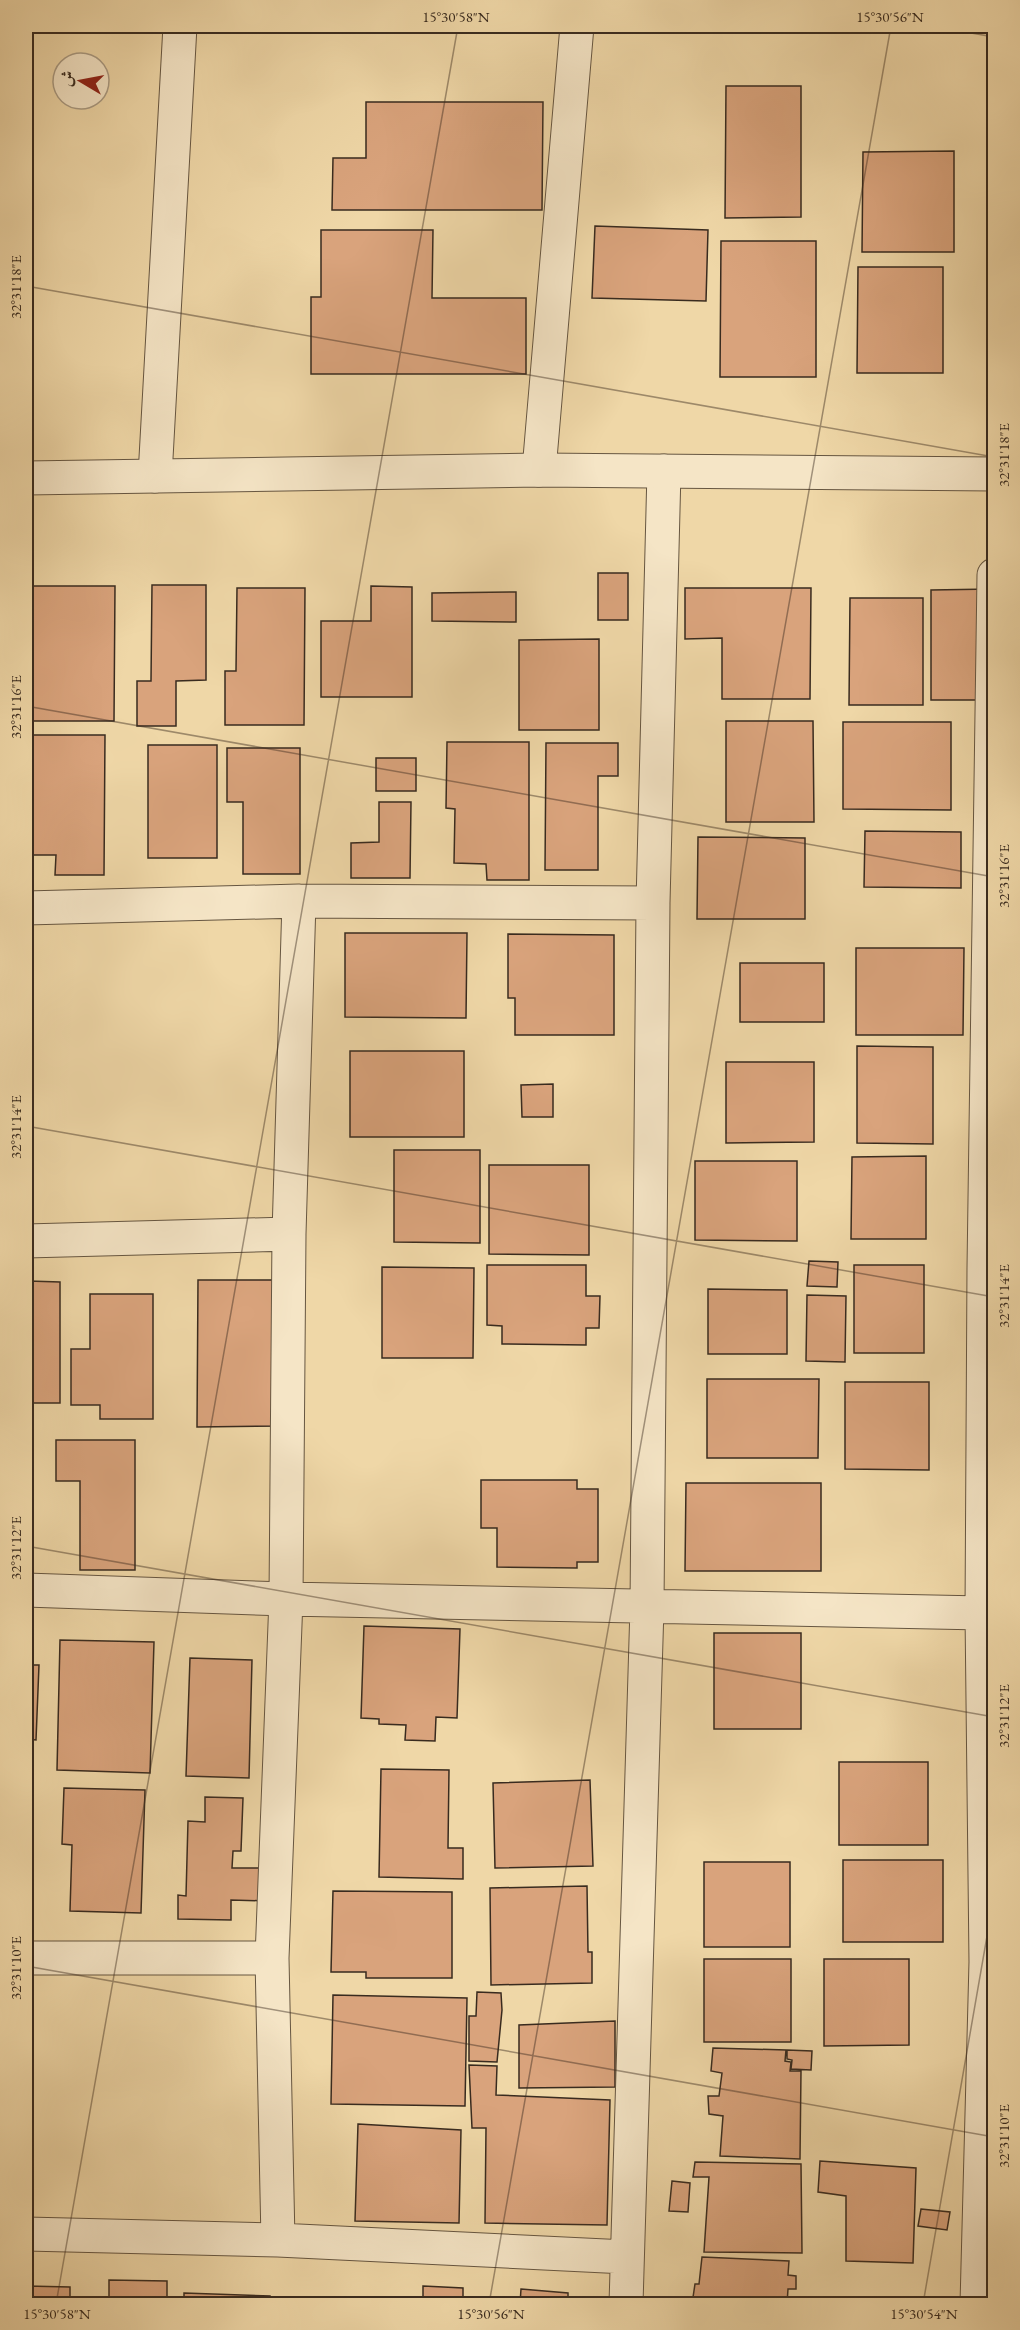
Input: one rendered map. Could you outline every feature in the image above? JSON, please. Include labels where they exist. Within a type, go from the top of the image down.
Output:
[{"type":"street","points":[[155,476],[180,26]]},
{"type":"street","points":[[539,470],[577,26]]},
{"type":"street","points":[[26,478],[539,470],[994,474]]},
{"type":"street","points":[[626,2304],[647,1607],[653,903],[664,471]]},
{"type":"street","points":[[977,2304],[990,1962],[982,1613],[989,1268],[994,575]]},
{"type":"street","points":[[26,908],[299,901],[653,903]]},
{"type":"street","points":[[278,2240],[272,1958],[286,1599],[289,1234],[299,901]]},
{"type":"street","points":[[26,1241],[289,1234]]},
{"type":"street","points":[[26,1590],[286,1599],[982,1613]]},
{"type":"street","points":[[26,1958],[272,1958]]},
{"type":"street","points":[[26,2234],[278,2240],[626,2257]]},
{"type":"building","points":[[726,86],[801,86],[801,217],[725,218]]},
{"type":"building","points":[[366,102],[543,102],[542,210],[332,210],[333,158],[366,158]]},
{"type":"building","points":[[954,151],[954,252],[862,252],[863,152]]},
{"type":"building","points":[[595,226],[708,230],[706,301],[592,298]]},
{"type":"building","points":[[321,230],[433,230],[432,298],[526,298],[526,374],[311,374],[311,297],[321,297]]},
{"type":"building","points":[[721,241],[816,241],[816,377],[720,377]]},
{"type":"building","points":[[858,267],[943,267],[943,373],[857,373]]},
{"type":"building","points":[[598,573],[628,573],[628,620],[598,620]]},
{"type":"building","points":[[152,585],[206,585],[206,680],[176,681],[176,726],[137,726],[137,681],[151,681]]},
{"type":"building","points":[[26,586],[115,586],[114,721],[26,721]]},
{"type":"building","points":[[371,586],[412,587],[412,697],[321,697],[321,621],[371,621]]},
{"type":"building","points":[[237,588],[305,588],[304,725],[225,725],[225,671],[236,671]]},
{"type":"building","points":[[685,588],[811,588],[810,699],[722,699],[722,638],[685,639]]},
{"type":"building","points":[[992,589],[992,700],[931,700],[931,590]]},
{"type":"building","points":[[516,592],[516,622],[432,621],[432,593]]},
{"type":"building","points":[[850,598],[923,598],[923,705],[849,705]]},
{"type":"building","points":[[599,639],[599,730],[519,730],[519,640]]},
{"type":"building","points":[[726,721],[813,721],[814,822],[726,822]]},
{"type":"building","points":[[843,722],[951,722],[951,810],[843,809]]},
{"type":"building","points":[[26,735],[105,735],[104,875],[55,875],[56,855],[31,855],[31,768],[26,768]]},
{"type":"building","points":[[447,742],[529,742],[529,880],[487,880],[486,864],[454,863],[455,809],[446,808]]},
{"type":"building","points":[[546,743],[618,743],[618,776],[598,776],[598,870],[545,870]]},
{"type":"building","points":[[148,745],[217,745],[217,858],[148,858]]},
{"type":"building","points":[[227,748],[300,748],[300,874],[243,874],[243,802],[227,802]]},
{"type":"building","points":[[376,758],[416,758],[416,791],[376,791]]},
{"type":"building","points":[[379,802],[411,802],[410,878],[351,878],[351,843],[379,842]]},
{"type":"building","points":[[865,831],[961,832],[961,888],[864,887]]},
{"type":"building","points":[[698,837],[805,838],[805,919],[697,919]]},
{"type":"building","points":[[345,933],[467,933],[466,1018],[345,1017]]},
{"type":"building","points":[[508,934],[614,935],[614,1035],[515,1035],[515,998],[508,998]]},
{"type":"building","points":[[856,948],[964,948],[963,1035],[856,1035]]},
{"type":"building","points":[[740,963],[824,963],[824,1022],[740,1022]]},
{"type":"building","points":[[857,1046],[933,1047],[933,1144],[857,1143]]},
{"type":"building","points":[[350,1051],[464,1051],[464,1137],[350,1137]]},
{"type":"building","points":[[726,1062],[814,1062],[814,1142],[726,1143]]},
{"type":"building","points":[[553,1084],[553,1117],[522,1117],[521,1085]]},
{"type":"building","points":[[394,1150],[480,1150],[480,1243],[394,1242]]},
{"type":"building","points":[[926,1156],[926,1239],[851,1239],[852,1157]]},
{"type":"building","points":[[695,1161],[797,1161],[797,1241],[695,1240]]},
{"type":"building","points":[[489,1165],[589,1165],[589,1255],[489,1254]]},
{"type":"building","points":[[809,1261],[838,1262],[837,1287],[807,1286]]},
{"type":"building","points":[[487,1265],[586,1265],[586,1296],[600,1296],[599,1328],[586,1328],[586,1345],[502,1344],[502,1326],[487,1325]]},
{"type":"building","points":[[854,1265],[924,1265],[924,1353],[854,1353]]},
{"type":"building","points":[[382,1267],[474,1268],[473,1358],[382,1358]]},
{"type":"building","points":[[198,1280],[280,1280],[280,1426],[197,1427]]},
{"type":"building","points":[[28,1281],[60,1282],[60,1403],[26,1403]]},
{"type":"building","points":[[708,1289],[787,1290],[787,1354],[708,1354]]},
{"type":"building","points":[[90,1294],[153,1294],[153,1419],[100,1419],[100,1405],[71,1405],[71,1349],[90,1349]]},
{"type":"building","points":[[807,1295],[846,1296],[845,1362],[806,1361]]},
{"type":"building","points":[[707,1379],[819,1379],[818,1458],[707,1458]]},
{"type":"building","points":[[845,1382],[929,1382],[929,1470],[845,1469]]},
{"type":"building","points":[[56,1440],[135,1440],[135,1570],[80,1570],[80,1481],[56,1481]]},
{"type":"building","points":[[26,1441],[31,1441],[31,1568],[26,1568]]},
{"type":"building","points":[[481,1480],[577,1480],[577,1489],[598,1489],[598,1562],[577,1562],[577,1568],[497,1567],[497,1528],[481,1528]]},
{"type":"building","points":[[686,1483],[821,1483],[821,1571],[685,1571]]},
{"type":"building","points":[[364,1626],[460,1629],[457,1718],[436,1717],[435,1741],[405,1740],[406,1725],[379,1724],[379,1719],[361,1718]]},
{"type":"building","points":[[714,1633],[801,1633],[801,1729],[714,1729]]},
{"type":"building","points":[[60,1640],[154,1642],[150,1773],[57,1770]]},
{"type":"building","points":[[190,1658],[252,1660],[249,1778],[186,1776]]},
{"type":"building","points":[[26,1665],[39,1665],[36,1740],[26,1739]]},
{"type":"building","points":[[839,1762],[928,1762],[928,1845],[839,1845]]},
{"type":"building","points":[[381,1769],[449,1770],[448,1848],[463,1848],[463,1879],[379,1877]]},
{"type":"building","points":[[590,1780],[593,1866],[495,1868],[493,1783]]},
{"type":"building","points":[[64,1788],[145,1790],[141,1913],[70,1911],[72,1845],[62,1844]]},
{"type":"building","points":[[205,1797],[243,1798],[241,1851],[233,1851],[232,1868],[269,1868],[268,1901],[231,1900],[231,1920],[178,1919],[178,1895],[186,1896],[188,1821],[205,1822]]},
{"type":"building","points":[[843,1860],[943,1860],[943,1942],[843,1942]]},
{"type":"building","points":[[704,1862],[790,1862],[790,1947],[704,1947]]},
{"type":"building","points":[[587,1886],[588,1952],[592,1952],[592,1983],[491,1985],[490,1888]]},
{"type":"building","points":[[333,1891],[452,1892],[452,1978],[366,1978],[366,1972],[331,1972]]},
{"type":"building","points":[[704,1959],[791,1959],[791,2042],[704,2042]]},
{"type":"building","points":[[824,1959],[909,1959],[909,2045],[824,2046]]},
{"type":"building","points":[[477,1992],[501,1993],[502,2010],[497,2062],[469,2061],[469,2016],[476,2016]]},
{"type":"building","points":[[333,1995],[467,1998],[465,2106],[331,2104]]},
{"type":"building","points":[[615,2021],[615,2087],[519,2088],[519,2025]]},
{"type":"building","points":[[713,2048],[786,2050],[785,2061],[791,2062],[790,2071],[801,2071],[800,2159],[720,2156],[723,2116],[709,2114],[708,2096],[719,2096],[722,2073],[711,2071]]},
{"type":"building","points":[[787,2050],[812,2051],[811,2070],[791,2069],[792,2060],[787,2059]]},
{"type":"building","points":[[469,2065],[497,2066],[496,2095],[610,2100],[607,2225],[485,2223],[486,2128],[472,2128]]},
{"type":"building","points":[[358,2124],[461,2130],[459,2223],[355,2221]]},
{"type":"building","points":[[820,2161],[916,2168],[913,2263],[846,2261],[846,2196],[818,2192]]},
{"type":"building","points":[[695,2162],[801,2164],[802,2253],[704,2252],[709,2177],[693,2177]]},
{"type":"building","points":[[672,2181],[690,2183],[688,2212],[669,2211]]},
{"type":"building","points":[[921,2209],[950,2212],[947,2230],[918,2226]]},
{"type":"building","points":[[702,2257],[789,2261],[788,2275],[796,2276],[796,2289],[788,2289],[787,2304],[692,2304],[695,2284],[699,2284]]},
{"type":"building","points":[[109,2280],[167,2281],[167,2304],[109,2304]]},
{"type":"building","points":[[26,2286],[70,2287],[70,2304],[26,2304]]},
{"type":"building","points":[[423,2286],[463,2288],[463,2304],[423,2304]]},
{"type":"building","points":[[521,2289],[568,2293],[568,2304],[520,2304]]},
{"type":"building","points":[[184,2293],[270,2296],[269,2304],[184,2304]]}]
